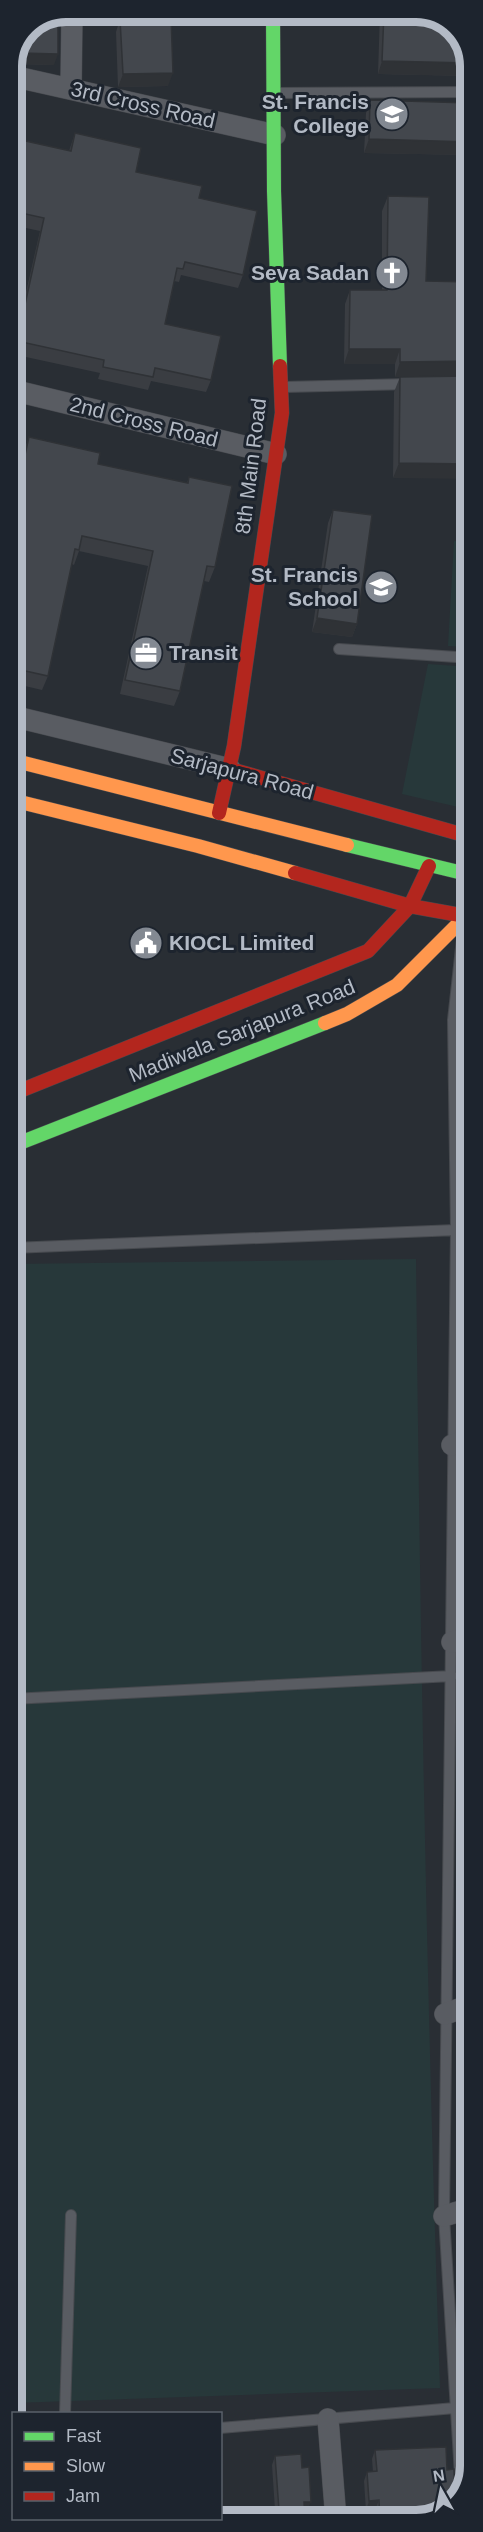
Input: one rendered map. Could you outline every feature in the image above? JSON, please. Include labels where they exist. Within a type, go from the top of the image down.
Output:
[{"type":"main road","name":"8th Main Road","points":[[219,813],[230,769],[282,413],[273,23]]},
{"type":"main road","name":"Sarjapura Road","points":[[22,763],[460,873]]},
{"type":"main road","name":"Sarjapura Road","points":[[230,769],[460,834]]},
{"type":"main road","points":[[22,803],[198,846],[410,906],[460,915]]},
{"type":"main road","name":"Madiwala Sarjapura Road","points":[[22,1090],[368,951],[410,906],[429,866]]},
{"type":"main road","name":"Madiwala Sarjapura Road","points":[[22,1142],[347,1014],[397,985],[460,925]]},
{"type":"street","points":[[71,89],[72,22]]},
{"type":"street","name":"3rd Cross Road","points":[[22,77],[274,135]]},
{"type":"street","name":"2nd Cross Road","points":[[22,392],[276,454]]},
{"type":"street","name":"Sarjapura Road","points":[[22,718],[230,769]]},
{"type":"street","points":[[445,2013],[460,2008]]},
{"type":"street","points":[[444,2216],[460,2211]]},
{"type":"street","points":[[328,2419],[335,2509]]},
{"type":"lane","points":[[275,93],[460,92]]},
{"type":"lane","points":[[281,387],[425,384]]},
{"type":"lane","points":[[339,649],[460,657]]},
{"type":"lane","points":[[460,972],[453,1020],[460,1371]]},
{"type":"lane","points":[[22,1248],[456,1230]]},
{"type":"lane","points":[[460,1646],[452,1676],[445,2013],[444,2216],[460,2474]]},
{"type":"lane","points":[[23,1698],[452,1676]]},
{"type":"lane","points":[[65,2412],[71,2215]]},
{"type":"lane","points":[[222,2428],[456,2408]]},
{"type":"shaded area","points":[[454,541],[460,541],[460,647],[448,646]]},
{"type":"shaded area","points":[[428,664],[460,666],[460,807],[402,794]]},
{"type":"shaded area","points":[[416,1259],[425,1823],[440,2388],[23,2403],[22,1264]]},
{"type":"building","points":[[120,22],[171,22],[173,73],[123,74]]},
{"type":"building","points":[[58,23],[58,54],[25,53],[35,35]]},
{"type":"building","points":[[384,23],[425,23],[446,33],[456,47],[460,63],[382,61]]},
{"type":"building","points":[[370,100],[460,103],[460,142],[369,139]]},
{"type":"building","points":[[75,133],[141,148],[136,172],[202,186],[199,198],[257,211],[243,275],[185,262],[183,269],[177,268],[165,324],[221,336],[211,380],[155,368],[153,377],[103,367],[104,360],[22,342],[22,318],[44,218],[22,213],[22,140],[71,151]]},
{"type":"building","points":[[388,196],[429,197],[426,281],[460,282],[460,361],[400,362],[400,349],[349,349],[350,290],[387,290]]},
{"type":"building","points":[[460,376],[460,464],[399,463],[400,377]]},
{"type":"building","points":[[29,437],[100,453],[98,464],[188,483],[189,477],[232,486],[215,567],[207,566],[180,691],[125,680],[153,551],[82,536],[79,550],[75,549],[48,676],[22,670],[22,468]]},
{"type":"building","points":[[333,510],[372,515],[357,624],[317,618]]},
{"type":"building","points":[[446,2447],[447,2470],[454,2469],[455,2487],[450,2495],[428,2508],[379,2509],[379,2500],[369,2501],[367,2472],[377,2471],[375,2450]]},
{"type":"building","points":[[301,2454],[302,2468],[309,2467],[311,2502],[304,2502],[304,2509],[279,2509],[275,2456]]},
{"type":"traffic: fast","points":[[273,23],[274,191],[280,366]]},
{"type":"traffic: fast","points":[[347,845],[460,872]]},
{"type":"traffic: fast","points":[[22,1142],[325,1023]]},
{"type":"traffic: slow","points":[[22,763],[347,845]]},
{"type":"traffic: slow","points":[[22,803],[198,846],[295,873]]},
{"type":"traffic: slow","points":[[325,1023],[347,1014],[397,985],[460,922]]},
{"type":"traffic: jam","points":[[219,813],[234,746],[282,413],[280,366]]},
{"type":"traffic: jam","points":[[230,769],[460,834]]},
{"type":"traffic: jam","points":[[22,1090],[368,951],[410,906],[429,866]]},
{"type":"traffic: jam","points":[[295,873],[410,906],[460,915]]},
{"type":"place","name":"St. Francis College","points":[[392,114]]},
{"type":"place","name":"Seva Sadan","points":[[392,273]]},
{"type":"place","name":"St. Francis School","points":[[381,587]]},
{"type":"place","name":"Transit","points":[[146,653]]},
{"type":"place","name":"KIOCL Limited","points":[[146,943]]}]
